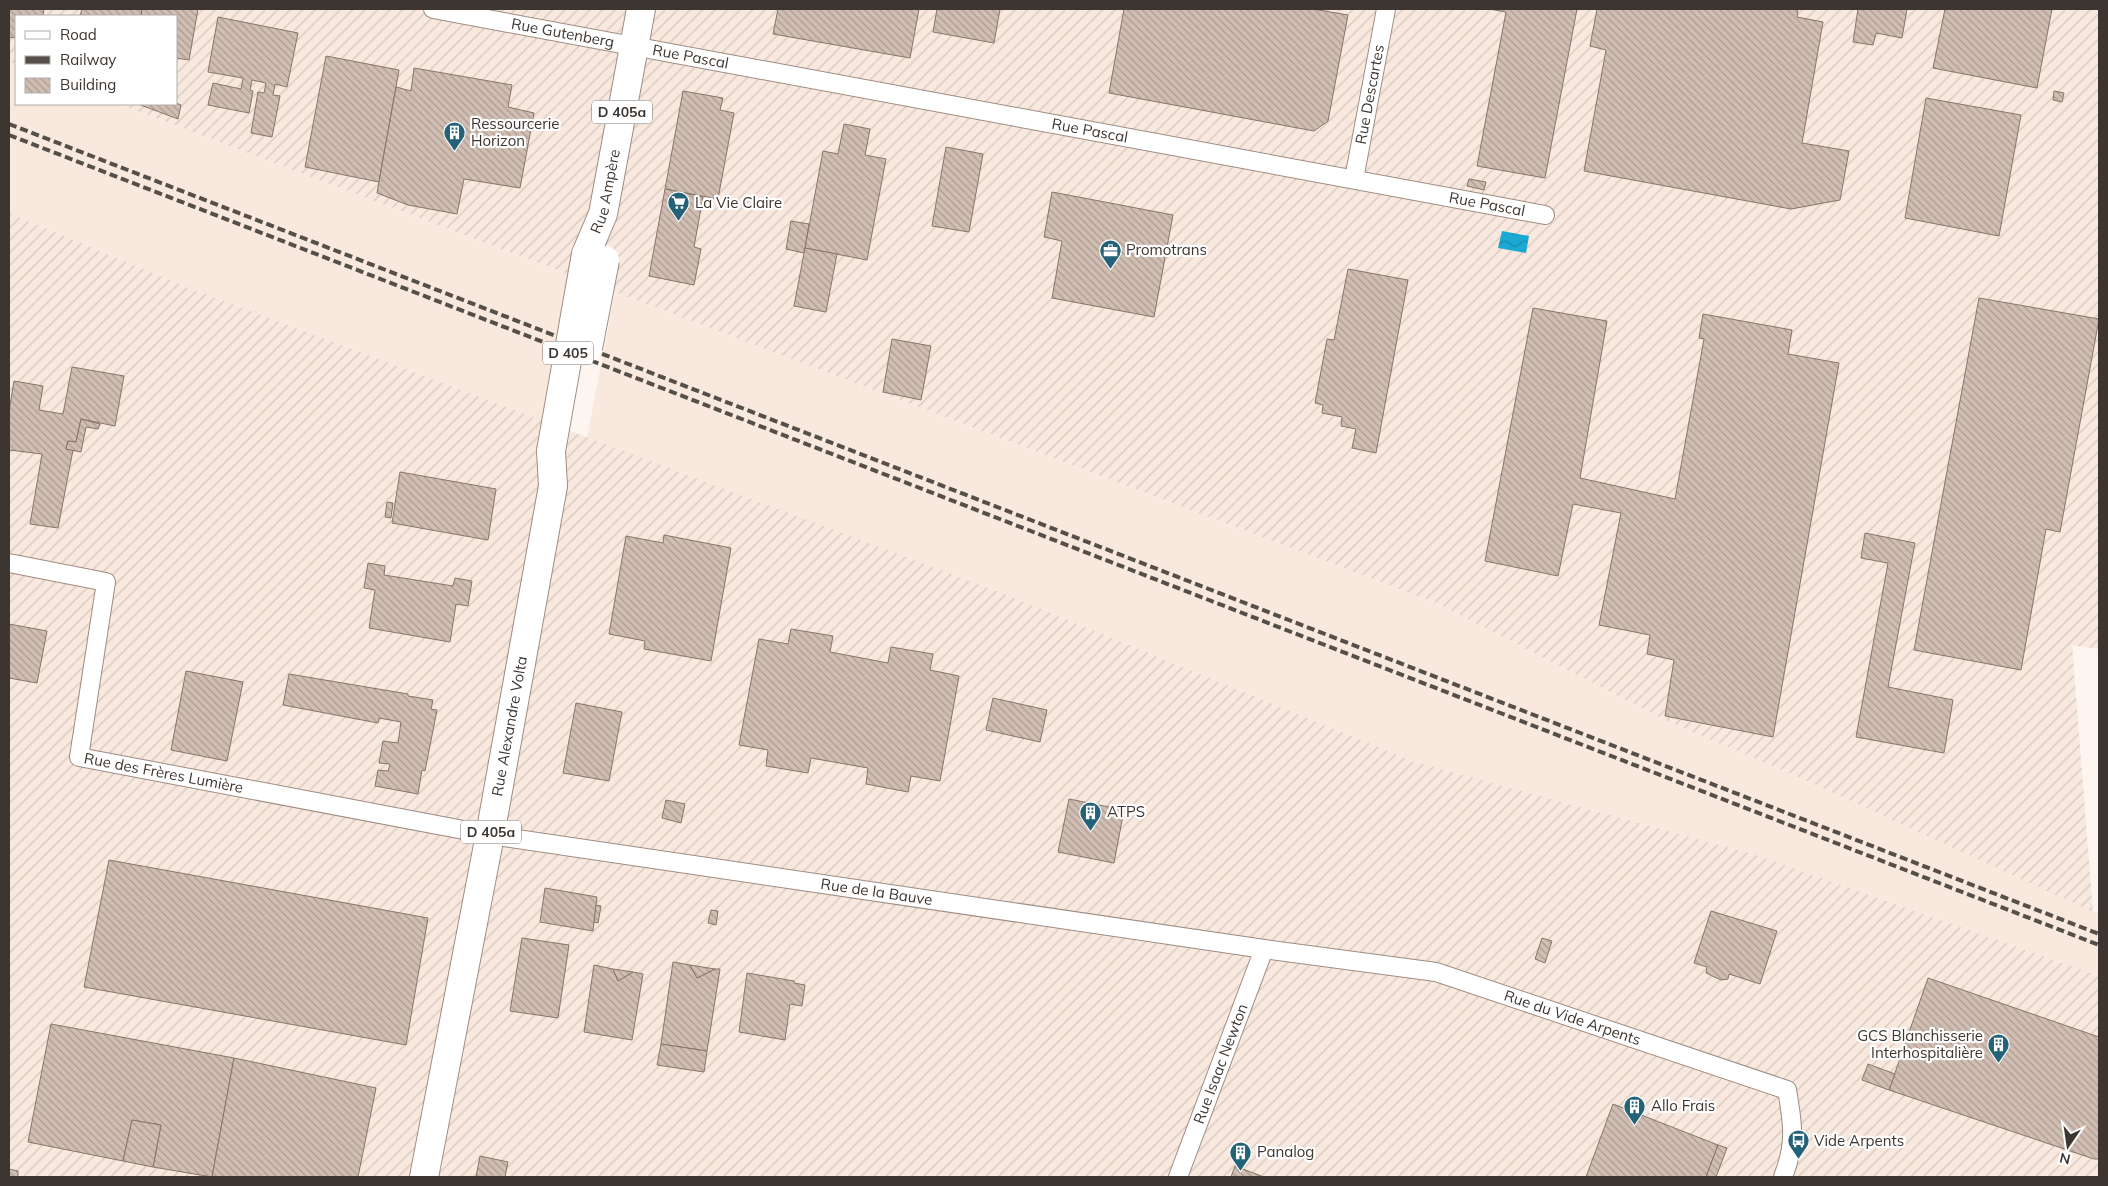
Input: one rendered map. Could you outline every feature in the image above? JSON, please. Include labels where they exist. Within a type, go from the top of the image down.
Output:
[{"type":"main road","name":"Rue Ampère","points":[[595,257],[641,9]]},
{"type":"main road","name":"D 405","points":[[559,453],[595,257]]},
{"type":"main road","name":"Rue Alexandre Volta","points":[[424,1177],[490,835],[559,453]]},
{"type":"street","name":"Rue Gutenberg","points":[[433,9],[634,46]]},
{"type":"street","name":"Rue Descartes","points":[[1354,179],[1386,9]]},
{"type":"street","name":"Rue Pascal","points":[[634,46],[1545,216]]},
{"type":"street","name":"Rue des Frères Lumière","points":[[9,563],[106,582],[80,757],[490,835]]},
{"type":"street","name":"Rue de la Bauve","points":[[490,835],[1264,949]]},
{"type":"street","name":"Rue Isaac Newton","points":[[1178,1177],[1264,949]]},
{"type":"street","name":"Rue du Vide Arpents","points":[[1264,949],[1436,972],[1787,1090],[1794,1128],[1789,1161],[1783,1177]]},
{"type":"shaded area","points":[[9,9],[2099,9],[2099,649],[2072,645],[2093,912],[1796,776],[1669,722],[1436,603],[122,105],[178,105],[178,15],[15,15],[15,64],[9,62]]},
{"type":"shaded area","points":[[9,62],[15,64],[15,105],[122,105],[572,276],[547,422],[184,286],[9,213]]},
{"type":"shaded area","points":[[9,213],[184,286],[1002,593],[1415,762],[1756,855],[2099,976],[2099,1177],[9,1177]]},
{"type":"shaded area","points":[[615,292],[1436,603],[1669,722],[1796,776],[2099,914],[2099,976],[1756,855],[1415,762],[1002,593],[587,438]]},
{"type":"water","points":[[1502,231],[1529,236],[1526,253],[1498,248]]},
{"type":"building","points":[[9,9],[44,9],[43,15],[15,15],[15,38],[9,37]]},
{"type":"building","points":[[82,9],[142,9],[141,15],[80,15]]},
{"type":"building","points":[[142,9],[198,9],[189,60],[178,58],[178,15],[141,15]]},
{"type":"building","points":[[778,9],[919,9],[910,58],[773,34]]},
{"type":"building","points":[[937,9],[1000,9],[994,43],[933,32]]},
{"type":"building","points":[[1124,9],[1313,9],[1348,15],[1328,121],[1314,131],[1109,93]]},
{"type":"building","points":[[1489,9],[1577,9],[1545,178],[1477,166],[1506,12]]},
{"type":"building","points":[[1597,9],[1798,9],[1797,17],[1823,22],[1802,143],[1849,151],[1840,200],[1791,209],[1584,171],[1606,50],[1590,46]]},
{"type":"building","points":[[1858,9],[1907,9],[1902,38],[1876,33],[1873,45],[1853,42]]},
{"type":"building","points":[[1945,9],[2052,9],[2037,88],[1933,68]]},
{"type":"building","points":[[218,17],[298,33],[287,87],[275,84],[273,95],[280,96],[272,137],[251,133],[258,92],[264,93],[266,83],[252,80],[250,90],[253,91],[249,113],[208,105],[213,83],[241,89],[243,78],[208,72]]},
{"type":"building","points":[[326,56],[399,70],[379,182],[305,167]]},
{"type":"building","name":"Ressourcerie Horizon","points":[[414,68],[512,85],[508,107],[534,113],[520,188],[464,179],[457,214],[408,205],[377,193],[396,87],[411,91]]},
{"type":"building","points":[[683,91],[723,98],[720,110],[734,113],[718,199],[665,189]]},
{"type":"building","points":[[2054,91],[2064,93],[2062,102],[2053,100]]},
{"type":"building","points":[[1926,98],[2021,115],[1999,236],[1905,218]]},
{"type":"building","points":[[178,104],[181,105],[178,119],[141,105]]},
{"type":"building","points":[[844,124],[870,129],[865,155],[886,159],[867,260],[805,248],[823,151],[838,154]]},
{"type":"building","points":[[946,147],[983,154],[969,232],[932,226]]},
{"type":"building","points":[[1469,179],[1486,182],[1484,190],[1467,186]]},
{"type":"building","name":"La Vie Claire","points":[[665,189],[703,197],[694,247],[701,249],[694,285],[649,276]]},
{"type":"building","name":"Promotrans","points":[[1052,192],[1173,215],[1154,317],[1052,298],[1062,241],[1044,237]]},
{"type":"building","points":[[791,221],[809,224],[804,253],[786,249]]},
{"type":"building","points":[[805,248],[837,254],[826,312],[794,306]]},
{"type":"building","points":[[1348,269],[1408,280],[1376,453],[1352,448],[1356,429],[1341,426],[1342,417],[1322,413],[1323,405],[1315,403],[1327,339],[1334,340]]},
{"type":"building","points":[[1979,298],[2099,319],[2060,532],[2046,529],[2021,670],[1914,650]]},
{"type":"building","points":[[1533,308],[1607,321],[1580,478],[1675,499],[1704,339],[1699,338],[1703,314],[1792,330],[1788,354],[1839,363],[1773,737],[1665,716],[1674,660],[1647,654],[1650,635],[1599,625],[1621,513],[1573,504],[1558,576],[1485,561]]},
{"type":"building","points":[[892,339],[931,346],[921,400],[883,392]]},
{"type":"building","points":[[72,367],[124,376],[115,426],[81,419],[76,442],[68,441],[66,449],[73,450],[58,528],[30,524],[42,454],[9,450],[9,411],[14,381],[43,386],[39,410],[63,414]]},
{"type":"building","points":[[81,419],[100,424],[98,429],[86,427],[81,452],[66,449],[68,441],[76,442]]},
{"type":"building","points":[[400,472],[496,489],[488,540],[392,523]]},
{"type":"building","points":[[387,502],[393,503],[391,518],[385,517]]},
{"type":"building","points":[[1865,533],[1915,543],[1888,687],[1953,700],[1944,753],[1856,737],[1888,563],[1861,558]]},
{"type":"building","points":[[664,535],[731,548],[711,661],[644,649],[645,641],[609,634],[626,536],[663,543]]},
{"type":"building","points":[[368,563],[385,566],[384,575],[453,586],[455,578],[472,581],[468,606],[456,604],[450,642],[369,628],[375,590],[364,588]]},
{"type":"building","points":[[9,624],[47,631],[37,683],[9,678]]},
{"type":"building","points":[[791,629],[833,636],[830,652],[888,663],[891,647],[933,654],[930,670],[959,676],[940,781],[911,776],[908,792],[866,784],[868,768],[811,758],[808,773],[766,766],[768,750],[739,745],[759,639],[788,644]]},
{"type":"building","points":[[186,671],[243,682],[227,761],[171,750]]},
{"type":"building","points":[[289,674],[433,700],[431,709],[437,710],[425,771],[422,770],[418,794],[375,786],[378,770],[388,771],[390,764],[379,763],[383,741],[398,743],[401,722],[379,718],[378,723],[283,705]]},
{"type":"building","points":[[993,698],[1047,710],[1040,742],[986,730]]},
{"type":"building","points":[[576,703],[622,712],[609,781],[563,773]]},
{"type":"building","name":"ATPS","points":[[1069,799],[1124,810],[1114,863],[1058,852]]},
{"type":"building","points":[[666,800],[685,804],[681,823],[662,818]]},
{"type":"building","points":[[109,860],[428,918],[406,1045],[84,987]]},
{"type":"building","points":[[545,888],[597,897],[593,931],[540,922]]},
{"type":"building","points":[[596,905],[601,906],[598,923],[594,922]]},
{"type":"building","points":[[711,910],[718,911],[716,925],[708,923]]},
{"type":"building","points":[[1711,911],[1777,931],[1760,984],[1729,974],[1728,979],[1721,980],[1706,973],[1707,967],[1694,963]]},
{"type":"building","points":[[522,938],[569,945],[558,1018],[510,1011]]},
{"type":"building","points":[[1542,938],[1552,941],[1545,963],[1535,959]]},
{"type":"building","points":[[673,962],[690,965],[697,978],[715,969],[720,969],[707,1051],[661,1044]]},
{"type":"building","points":[[594,965],[613,969],[618,981],[633,972],[643,974],[632,1040],[584,1032]]},
{"type":"building","points":[[690,965],[715,969],[697,978]]},
{"type":"building","points":[[613,969],[633,972],[618,981]]},
{"type":"building","points":[[747,973],[794,981],[794,983],[805,985],[802,1006],[790,1004],[785,1040],[739,1032]]},
{"type":"building","name":"GCS Blanchisserie Interhospitalière","points":[[1928,978],[2099,1037],[2099,1159],[2094,1159],[1889,1090]]},
{"type":"building","points":[[51,1024],[234,1058],[212,1177],[153,1167],[161,1125],[132,1120],[123,1161],[28,1142]]},
{"type":"building","points":[[661,1044],[707,1051],[704,1072],[657,1065]]},
{"type":"building","points":[[234,1058],[376,1088],[358,1177],[212,1177]]},
{"type":"building","points":[[1868,1064],[1895,1074],[1889,1090],[1862,1080]]},
{"type":"building","name":"Allo Frais","points":[[1613,1104],[1718,1145],[1706,1177],[1586,1177]]},
{"type":"building","points":[[132,1120],[161,1125],[153,1167],[123,1161]]},
{"type":"building","points":[[1718,1145],[1727,1148],[1716,1177],[1706,1177]]},
{"type":"building","points":[[480,1156],[508,1162],[505,1177],[476,1177]]},
{"type":"building","name":"Panalog","points":[[1235,1166],[1264,1177],[1231,1177]]},
{"type":"building","points":[[9,1169],[18,1171],[18,1177],[9,1177]]},
{"type":"railway","points":[[9,124],[2099,934]]},
{"type":"railway","points":[[9,135],[2099,945]]},
{"type":"place","name":"Ressourcerie Horizon","points":[[455,152]]},
{"type":"place","name":"La Vie Claire","points":[[679,222]]},
{"type":"place","name":"Promotrans","points":[[1110,269]]},
{"type":"place","name":"ATPS","points":[[1091,831]]},
{"type":"place","name":"GCS Blanchisserie Interhospitalière","points":[[1999,1064]]},
{"type":"place","name":"Allo Frais","points":[[1635,1125]]},
{"type":"place","name":"Vide Arpents","points":[[1798,1160]]},
{"type":"place","name":"Panalog","points":[[1241,1171]]}]
